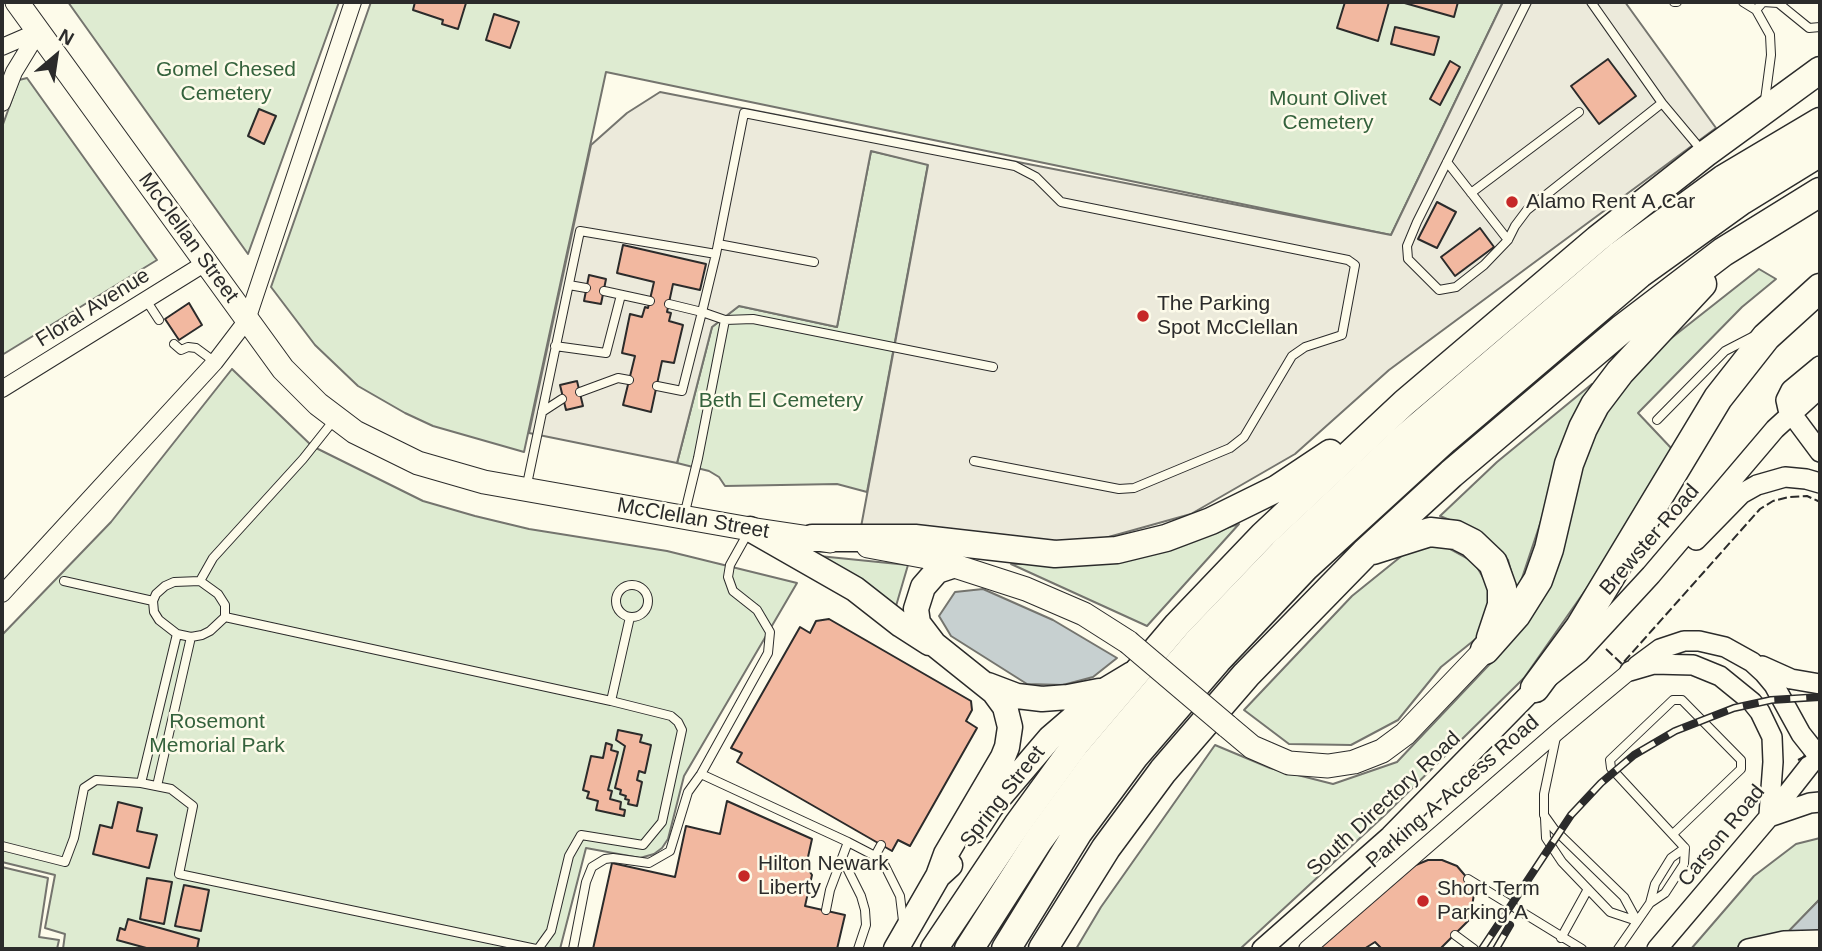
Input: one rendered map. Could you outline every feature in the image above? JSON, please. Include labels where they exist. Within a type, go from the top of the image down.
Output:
[{"type":"highway","points":[[934,949],[1036,797],[1088,729],[1211,588],[1263,535],[1404,403],[1597,239],[1705,154],[1820,70]]},
{"type":"highway","points":[[969,949],[1038,841],[1102,755],[1197,643],[1286,550],[1402,441],[1620,255],[1697,197],[1820,122]]},
{"type":"highway","points":[[1006,949],[1078,832],[1135,755],[1217,660],[1306,567],[1422,459],[1639,274],[1733,205],[1820,152]]},
{"type":"highway","points":[[1043,949],[1105,848],[1169,763],[1253,667],[1366,552],[1403,516],[1597,350],[1750,234],[1820,192]]},
{"type":"highway","points":[[1485,650],[1522,607],[1538,580],[1549,549],[1569,464],[1595,405],[1625,366],[1750,234]]},
{"type":"highway","points":[[1781,322],[1820,269]]},
{"type":"highway","points":[[1535,688],[1575,635],[1718,398],[1745,361],[1781,322],[1820,288]]},
{"type":"highway","points":[[812,538],[915,538],[1020,551],[1071,554],[1101,552],[1143,544],[1196,527],[1262,496],[1303,472],[1404,403]]},
{"type":"highway","points":[[1366,552],[1430,532],[1456,535],[1480,549],[1493,563],[1503,596],[1497,624],[1485,650]]},
{"type":"main road","name":"McClellan Street","points":[[17,2],[283,369],[335,418],[375,443],[418,463],[472,479],[525,490],[750,529],[893,550],[955,565],[1026,589],[1065,606],[1128,642],[1252,747],[1289,763],[1328,766],[1361,760],[1382,751],[1405,734],[1485,650]]},
{"type":"main road","points":[[750,529],[855,589],[901,625],[986,683],[1000,699],[1010,727],[1007,747],[946,853],[938,876]]},
{"type":"main road","points":[[944,652],[921,630],[916,609],[922,587],[932,575],[955,565]]},
{"type":"main road","name":"Spring Street","points":[[897,948],[938,876],[953,862],[992,807],[1038,751],[1107,688],[1138,670]]},
{"type":"main road","points":[[986,683],[1017,696],[1042,699],[1068,697],[1107,688]]},
{"type":"street","points":[[2,594],[215,362],[247,320],[353,2]]},
{"type":"street","points":[[2,47],[39,32]]},
{"type":"street","points":[[2,103],[14,72],[39,32]]},
{"type":"street","name":"Floral Avenue","points":[[2,389],[207,262]]},
{"type":"street","name":"Brewster Road","points":[[1791,412],[1786,405],[1789,393],[1820,366]]},
{"type":"street","name":"Brewster Road","points":[[1535,688],[1579,653],[1651,575],[1791,412],[1820,388]]},
{"type":"street","points":[[1791,412],[1820,452]]},
{"type":"street","points":[[1651,575],[1684,551],[1749,489],[1765,481],[1785,477],[1806,479],[1820,484]]},
{"type":"street","name":"Parking A Access Road","points":[[1307,949],[1557,732],[1660,649],[1684,641],[1699,641],[1725,647],[1752,662],[1774,685],[1801,734],[1819,755]]},
{"type":"street","points":[[1752,662],[1791,679],[1820,684]]},
{"type":"street","name":"Parking A Access Road","points":[[1630,671],[1654,664],[1693,665],[1706,669],[1731,684],[1752,702],[1772,737],[1769,817]]},
{"type":"street","name":"South Directory Road","points":[[1262,949],[1390,836],[1535,688]]},
{"type":"street","name":"Carson Road","points":[[1657,949],[1819,755]]},
{"type":"street","points":[[1769,817],[1820,802]]},
{"type":"street","points":[[1748,949],[1784,941],[1820,940]]},
{"type":"lane","points":[[1527,2],[1407,246],[1408,258],[1439,290],[1455,287],[1484,265],[1508,240],[1527,210],[1662,103]]},
{"type":"lane","points":[[1591,2],[1662,103],[1705,154]]},
{"type":"lane","points":[[1742,2],[1756,10],[1769,35],[1769,84],[1763,111]]},
{"type":"lane","points":[[1756,10],[1763,2],[1778,2],[1809,28],[1820,27]]},
{"type":"lane","points":[[1471,193],[1579,112]]},
{"type":"lane","points":[[657,386],[682,391],[716,254],[744,113],[1015,166],[1036,177],[1061,202],[1348,260],[1355,265],[1342,335],[1305,347],[1292,356],[1244,437],[1230,448],[1134,488],[1119,489],[974,461]]},
{"type":"lane","points":[[1447,162],[1508,240]]},
{"type":"lane","points":[[525,490],[580,231],[716,254]]},
{"type":"lane","points":[[718,244],[814,262]]},
{"type":"lane","points":[[569,285],[586,288]]},
{"type":"lane","points":[[604,291],[650,301]]},
{"type":"lane","points":[[555,346],[606,353],[621,295]]},
{"type":"lane","points":[[146,300],[159,320]]},
{"type":"lane","points":[[669,304],[725,320],[753,319],[993,367]]},
{"type":"lane","points":[[684,518],[725,320]]},
{"type":"lane","points":[[1657,420],[1725,351],[1781,322]]},
{"type":"lane","points":[[174,344],[181,350],[196,348],[215,362]]},
{"type":"lane","points":[[580,393],[618,378],[629,380]]},
{"type":"lane","points":[[542,412],[562,399]]},
{"type":"lane","points":[[200,581],[213,558],[303,458],[335,418]]},
{"type":"lane","points":[[573,949],[586,882],[592,867],[605,859],[649,863],[657,861],[670,851],[685,801],[768,653],[770,632],[757,610],[733,591],[728,577],[730,565],[750,529]]},
{"type":"lane","points":[[64,581],[153,601]]},
{"type":"lane","points":[[200,581],[218,594],[225,606],[225,617],[210,631],[191,636],[177,634],[159,620],[154,612],[153,601],[156,594],[174,582],[200,581]]},
{"type":"lane","points":[[626,586],[637,586],[645,592],[648,602],[640,615],[630,617],[617,608],[616,598],[626,586]]},
{"type":"lane","points":[[2,846],[65,862],[74,838],[84,788],[96,780],[157,786],[172,789],[192,806],[179,874],[537,949],[551,931],[569,856],[581,835],[643,845],[663,822],[681,737],[680,726],[671,716],[225,617]]},
{"type":"lane","points":[[611,701],[630,617]]},
{"type":"lane","points":[[141,783],[177,634]]},
{"type":"lane","points":[[157,786],[191,636]]},
{"type":"lane","points":[[1618,949],[1650,903],[1665,893],[1678,874],[1684,864],[1685,848],[1611,768],[1610,760],[1673,700],[1682,700],[1741,760],[1741,769],[1674,834]]},
{"type":"lane","points":[[1557,732],[1544,794],[1546,838],[1562,862],[1610,912],[1637,921]]},
{"type":"lane","points":[[701,774],[875,856],[891,875],[900,896],[904,920],[897,948]]},
{"type":"lane","points":[[1544,815],[1554,829],[1624,897],[1637,921]]},
{"type":"lane","points":[[825,911],[848,842]]},
{"type":"lane","points":[[875,856],[881,845]]},
{"type":"lane","points":[[1650,903],[1655,884],[1671,858],[1685,848]]},
{"type":"lane","points":[[842,858],[865,910],[866,925],[858,949]]},
{"type":"lane","points":[[1468,879],[1582,949]]},
{"type":"lane","points":[[1561,938],[1588,890]]},
{"type":"lane","points":[[1455,935],[1474,949]]},
{"type":"green space","name":"Gomel Chesed Cemetery","points":[[68,2],[339,2],[248,254]]},
{"type":"green space","name":"Mount Olivet Cemetery","points":[[371,2],[1503,2],[1391,235],[606,72],[524,452],[433,426],[358,386],[315,345],[271,287]]},
{"type":"green space","points":[[27,78],[157,260],[2,355],[2,127],[19,80]]},
{"type":"green space","name":"Beth El Cemetery","points":[[871,151],[928,164],[867,492],[837,484],[725,486],[719,477],[709,471],[677,463],[712,327],[739,306],[837,327]]},
{"type":"green space","points":[[1759,269],[1776,279],[1742,307],[1638,413],[1672,449],[1589,585],[1524,678],[1385,815],[1240,949],[1076,949],[1101,907],[1215,745],[1270,768],[1333,784],[1397,762],[1504,649],[1581,451],[1598,416],[1660,347]]},
{"type":"green space","name":"Rosemont Memorial Park","points":[[232,369],[312,446],[423,501],[529,529],[667,551],[797,583],[684,776],[668,839],[662,848],[654,854],[640,858],[586,848],[560,949],[63,949],[65,934],[45,928],[55,875],[2,862],[2,635],[111,522]]},
{"type":"green space","points":[[1592,384],[1575,419],[1517,593],[1508,560],[1481,533],[1440,516],[1497,462]]},
{"type":"green space","points":[[1239,524],[1147,626],[1011,564],[1113,563]]},
{"type":"green space","points":[[1443,545],[1474,562],[1491,591],[1483,633],[1441,667],[1398,720],[1351,745],[1289,744],[1244,710],[1352,596],[1409,550]]},
{"type":"green space","points":[[819,556],[908,565],[896,606]]},
{"type":"green space","points":[[1820,838],[1820,899],[1772,949],[1691,949],[1754,876],[1796,844]]},
{"type":"green space","points":[[2,867],[48,878],[39,937],[59,940],[57,949],[2,949]]},
{"type":"shaded area","name":"The Parking Spot McClellan","points":[[1503,2],[1625,2],[1716,128],[1389,370],[1295,454],[1191,514],[1087,543],[970,538],[861,527],[928,165],[871,151],[837,327],[739,306],[712,327],[677,463],[529,433],[591,145],[627,113],[660,92],[1391,235]]},
{"type":"shaded area","points":[[983,589],[1053,620],[1117,658],[1093,677],[1063,685],[1027,684],[951,636],[939,616],[955,592]]},
{"type":"shaded area","points":[[1820,899],[1820,949],[1781,939]]},
{"type":"building","points":[[415,2],[466,3],[458,29],[442,24],[443,20],[413,10]]},
{"type":"building","points":[[1345,2],[1389,2],[1378,41],[1337,28]]},
{"type":"building","points":[[1401,2],[1458,2],[1454,17]]},
{"type":"building","points":[[494,14],[519,22],[510,48],[486,40]]},
{"type":"building","points":[[1395,27],[1439,37],[1434,55],[1391,44]]},
{"type":"building","points":[[1608,59],[1636,96],[1599,124],[1571,86]]},
{"type":"building","points":[[1450,61],[1460,67],[1440,105],[1430,99]]},
{"type":"building","points":[[259,109],[276,116],[264,144],[248,136]]},
{"type":"building","points":[[1437,202],[1456,212],[1437,248],[1418,239]]},
{"type":"building","points":[[1480,228],[1494,247],[1455,276],[1441,257]]},
{"type":"building","points":[[623,245],[706,264],[700,290],[673,284],[667,312],[671,313],[669,321],[683,325],[674,363],[662,361],[651,412],[623,405],[635,356],[622,353],[630,314],[642,317],[645,307],[648,308],[654,282],[617,273]]},
{"type":"building","points":[[589,275],[606,279],[601,304],[584,301]]},
{"type":"building","points":[[189,303],[202,325],[179,340],[165,319]]},
{"type":"building","points":[[577,381],[583,406],[566,410],[560,385]]},
{"type":"building","points":[[829,619],[971,701],[972,710],[966,721],[977,728],[910,846],[898,840],[892,851],[737,762],[742,753],[731,748],[800,627],[810,633],[816,621]]},
{"type":"building","points":[[618,730],[642,735],[640,742],[651,745],[645,773],[639,771],[637,780],[642,782],[637,806],[628,804],[626,796],[615,788],[625,746],[616,740]]},
{"type":"building","points":[[606,743],[612,745],[611,750],[618,752],[608,790],[612,791],[610,799],[621,802],[620,809],[625,810],[624,816],[596,810],[598,801],[587,798],[589,792],[583,790],[591,756],[603,758]]},
{"type":"building","name":"Hilton Newark Liberty","points":[[727,801],[812,839],[806,866],[812,875],[805,906],[845,915],[837,949],[593,949],[612,863],[675,877],[686,826],[720,834]]},
{"type":"building","points":[[118,802],[142,808],[137,831],[157,835],[149,868],[93,854],[100,825],[112,828]]},
{"type":"building","name":"Short Term Parking A","points":[[1428,860],[1442,860],[1457,866],[1468,879],[1474,894],[1470,919],[1440,949],[1382,949],[1375,942],[1364,949],[1318,949],[1411,867]]},
{"type":"building","points":[[147,878],[172,882],[164,924],[140,919]]},
{"type":"building","points":[[184,885],[209,890],[201,931],[175,926]]},
{"type":"building","points":[[128,919],[199,939],[197,949],[150,949],[117,940],[120,928],[125,930]]},
{"type":"railway","points":[[1482,949],[1571,815],[1601,783],[1634,755],[1675,731],[1734,708],[1771,700],[1820,697]]},
{"type":"railway","points":[[1496,949],[1510,925]]},
{"type":"fence","points":[[1606,649],[1622,664],[1760,509],[1773,501],[1789,497],[1807,496],[1820,502]]},
{"type":"fence","points":[[1798,760],[1808,755]]},
{"type":"place","name":"Alamo Rent A Car","points":[[1512,202]]},
{"type":"place","name":"The Parking Spot McClellan","points":[[1143,316]]},
{"type":"place","name":"Hilton Newark Liberty","points":[[744,876]]},
{"type":"place","name":"Short Term Parking A","points":[[1423,901]]}]
